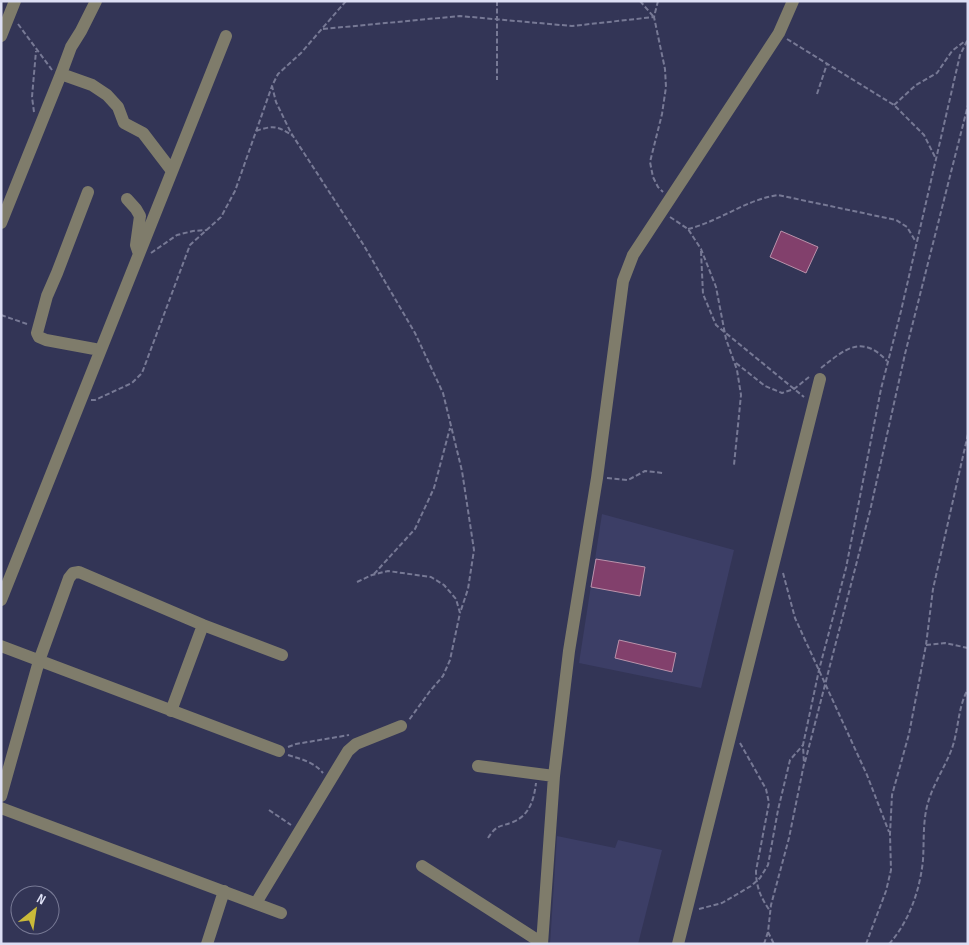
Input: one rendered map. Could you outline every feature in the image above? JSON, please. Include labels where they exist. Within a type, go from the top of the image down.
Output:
[{"type":"street","points":[[1,223],[71,47],[96,1]]},
{"type":"street","points":[[422,866],[542,943],[554,776],[569,651],[597,478],[623,281],[633,255],[779,34],[794,1]]},
{"type":"street","points":[[1,35],[13,7]]},
{"type":"street","points":[[1,600],[226,36]]},
{"type":"street","points":[[60,77],[92,85],[107,95],[118,107],[124,123],[143,133],[172,171]]},
{"type":"street","points":[[88,192],[57,273],[46,296],[37,333],[39,337],[46,340],[100,350]]},
{"type":"street","points":[[127,200],[140,216],[136,245],[138,256]]},
{"type":"street","points":[[678,944],[820,379]]},
{"type":"street","points":[[1,796],[39,661],[69,578],[73,573],[79,572],[203,625],[282,655]]},
{"type":"street","points":[[171,711],[203,625]]},
{"type":"street","points":[[1,646],[279,751]]},
{"type":"street","points":[[256,903],[348,751],[356,744],[401,726]]},
{"type":"street","points":[[478,766],[554,776]]},
{"type":"street","points":[[1,808],[281,913]]},
{"type":"street","points":[[207,944],[224,891]]},
{"type":"path","points":[[81,399],[95,400],[132,383],[142,372],[190,245],[220,217],[235,191],[278,74],[302,53],[346,1]]},
{"type":"path","points":[[497,1],[498,80]]},
{"type":"path","points":[[640,1],[654,18]]},
{"type":"path","points":[[657,1],[654,18],[665,69],[666,87],[662,114],[650,162],[653,177],[658,186],[670,199]]},
{"type":"path","points":[[13,7],[36,51],[60,77]]},
{"type":"path","points":[[321,29],[460,16],[572,26],[654,18]]},
{"type":"path","points":[[779,34],[894,105],[924,135],[935,157]]},
{"type":"path","points":[[894,105],[916,85],[937,73],[952,50],[967,39]]},
{"type":"path","points":[[804,764],[803,745],[819,670],[846,568],[881,389],[960,55],[967,39]]},
{"type":"path","points":[[34,116],[32,97],[36,51]]},
{"type":"path","points":[[818,94],[828,64]]},
{"type":"path","points":[[272,86],[276,102],[294,137],[364,244],[415,333],[442,393],[462,471],[474,550],[468,589],[460,613],[450,660],[443,676],[409,720],[401,726]]},
{"type":"path","points":[[764,944],[804,764],[870,511],[905,354],[968,105]]},
{"type":"path","points":[[256,131],[268,127],[281,128],[294,137]]},
{"type":"path","points":[[688,229],[705,225],[761,198],[778,195],[896,220],[906,227],[916,242]]},
{"type":"path","points":[[661,212],[688,229],[701,249],[716,287],[724,332],[737,370],[741,395],[734,464]]},
{"type":"path","points":[[138,256],[155,252],[177,235],[207,230]]},
{"type":"path","points":[[701,249],[703,294],[716,325],[794,388],[813,406]]},
{"type":"path","points":[[1,315],[38,327]]},
{"type":"path","points":[[734,361],[765,386],[782,392],[794,388],[844,350],[861,345],[872,348],[888,362]]},
{"type":"path","points":[[372,575],[415,529],[434,488],[451,427]]},
{"type":"path","points":[[866,944],[886,891],[891,870],[892,795],[909,734],[926,645],[933,589],[968,434]]},
{"type":"path","points":[[597,478],[628,480],[645,471],[663,473]]},
{"type":"path","points":[[782,567],[795,618],[867,775],[890,834]]},
{"type":"path","points":[[357,582],[372,575],[388,571],[431,577],[444,585],[456,599],[460,613]]},
{"type":"path","points":[[926,645],[945,643],[968,648]]},
{"type":"path","points":[[889,944],[901,928],[916,895],[923,863],[926,811],[931,793],[951,752],[958,716],[968,689]]},
{"type":"path","points":[[732,730],[766,788],[770,803],[756,871],[756,881],[760,896],[770,912]]},
{"type":"path","points":[[279,751],[296,744],[350,735]]},
{"type":"path","points":[[685,919],[701,907],[722,903],[751,886],[768,865],[790,760],[803,745]]},
{"type":"path","points":[[279,751],[301,758],[319,768],[324,774],[327,786]]},
{"type":"path","points":[[488,838],[494,830],[522,817],[529,808],[534,798],[537,774]]},
{"type":"path","points":[[269,810],[299,831]]},
{"type":"path","points":[[768,932],[774,944]]},
{"type":"shaded area","points":[[602,514],[734,550],[701,688],[579,663]]},
{"type":"shaded area","points":[[557,836],[615,848],[618,840],[662,850],[638,944],[550,944]]},
{"type":"building","points":[[781,231],[818,247],[806,273],[770,257]]},
{"type":"building","points":[[596,559],[645,567],[640,596],[591,587]]},
{"type":"building","points":[[619,640],[676,653],[672,672],[615,658]]}]
